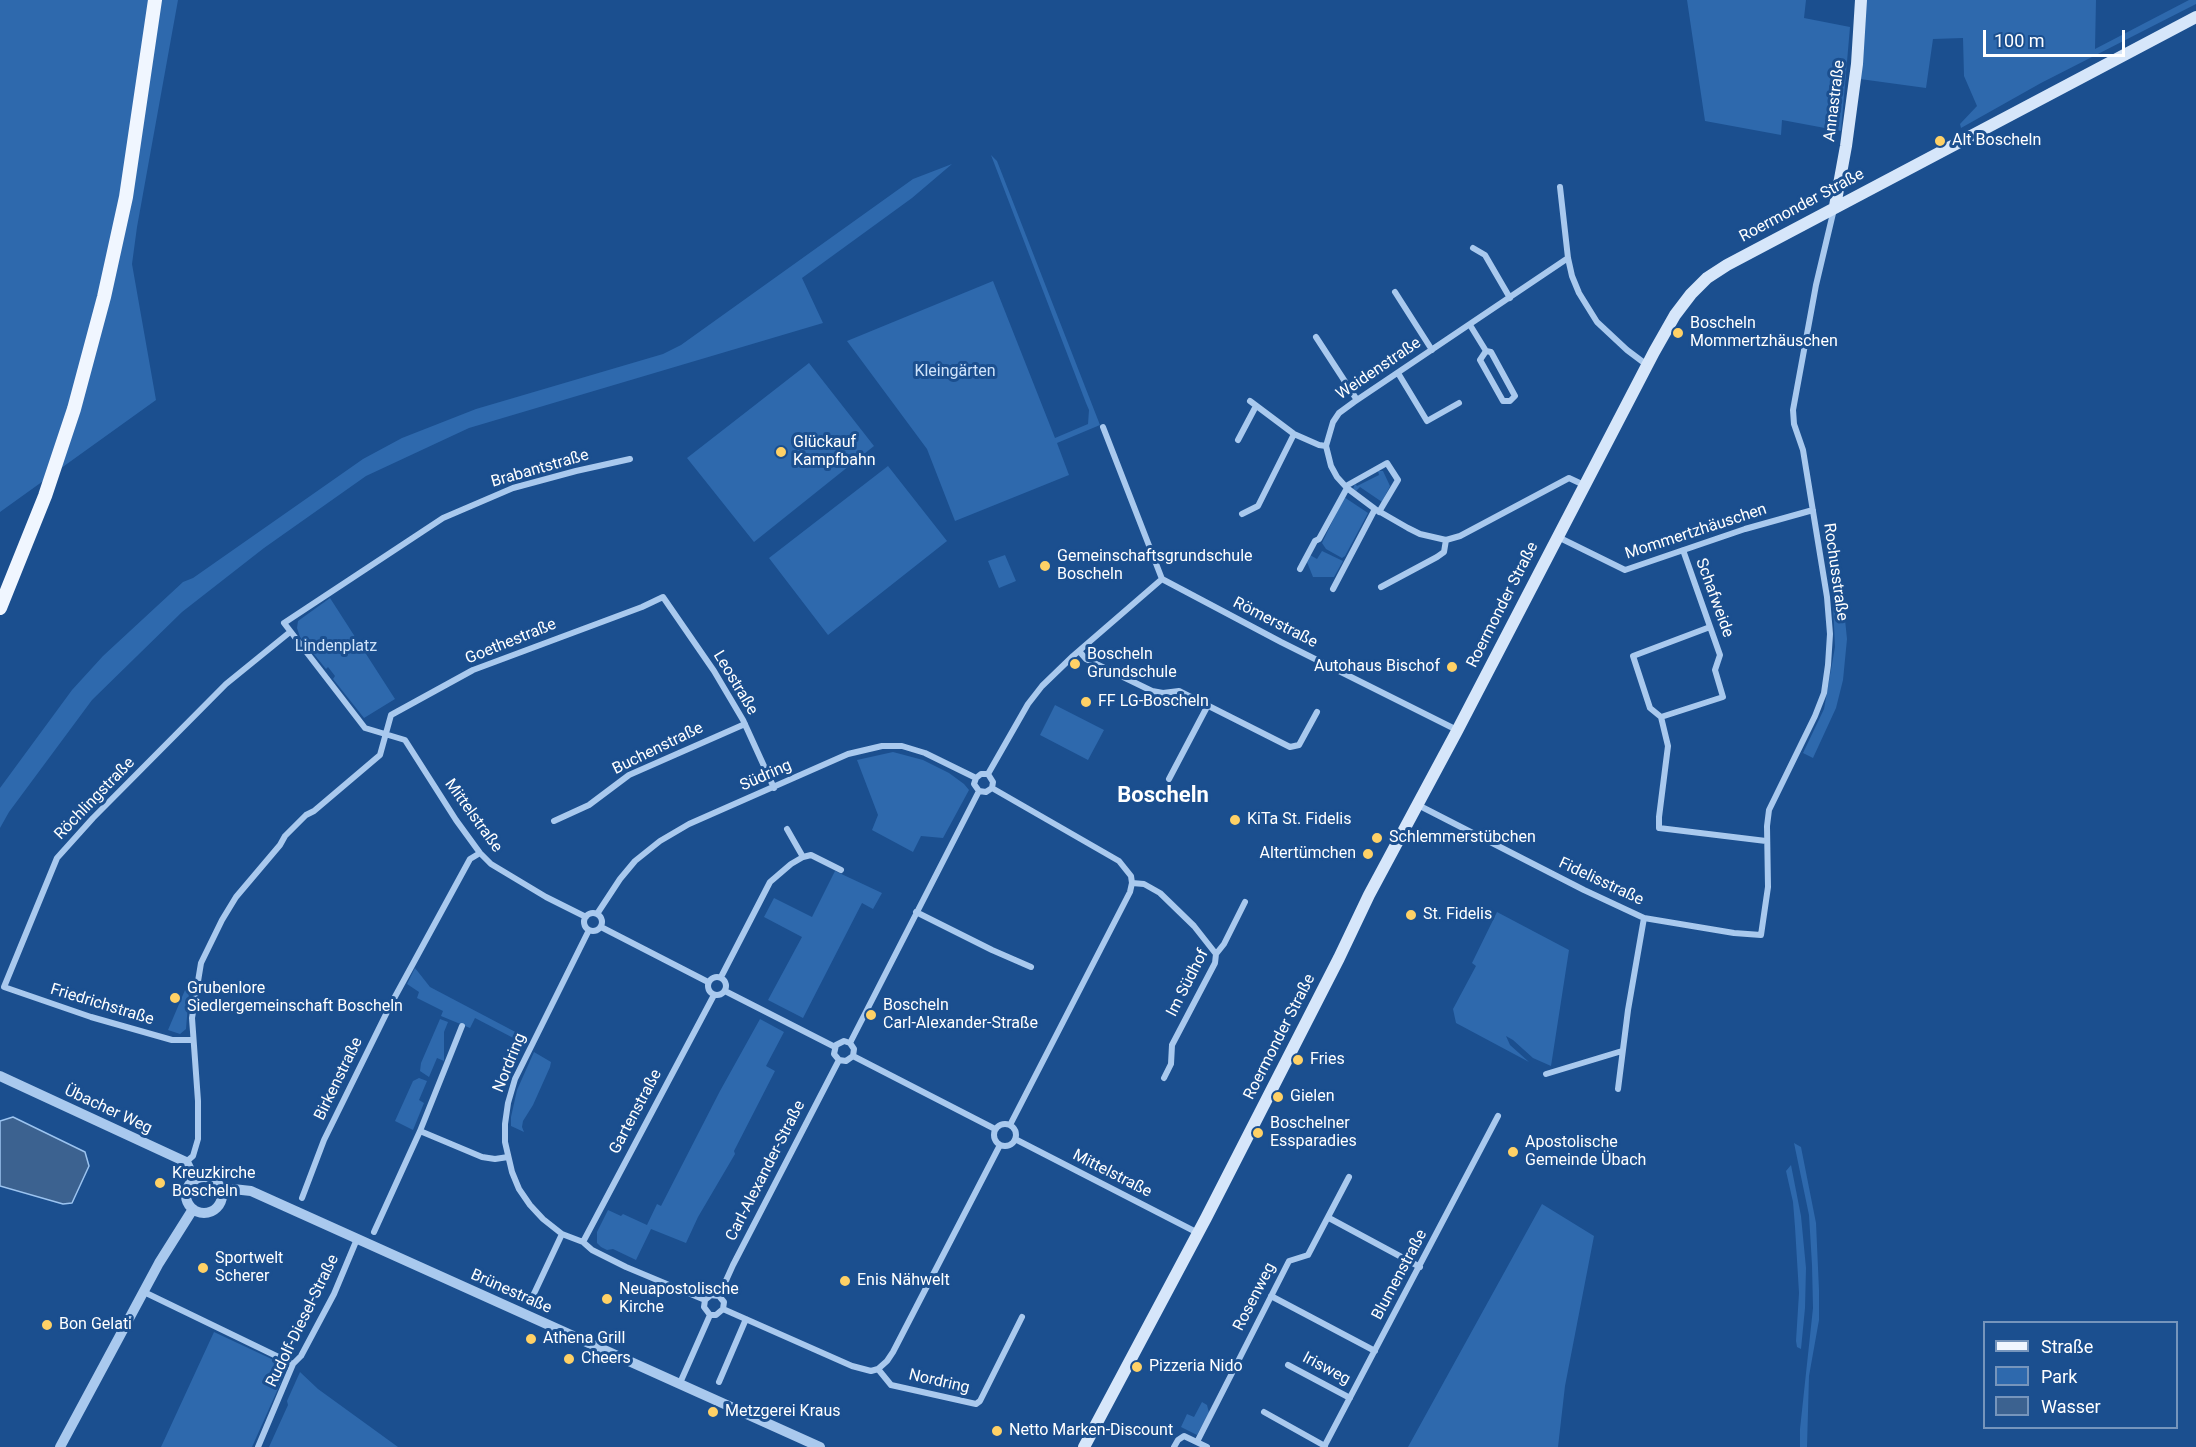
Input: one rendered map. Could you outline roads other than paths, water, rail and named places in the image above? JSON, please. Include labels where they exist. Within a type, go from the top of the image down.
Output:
[{"type":"main road","points":[[0,608],[45,496],[74,409],[104,297],[126,197],[155,0]]},
{"type":"main road","name":"Annastraße","points":[[1835,206],[1845,156],[1854,87],[1861,0]]},
{"type":"main road","name":"Roermonder Straße","points":[[1084,1447],[1198,1233],[1369,895],[1647,365],[1675,315],[1690,294],[1707,278],[1727,265],[2196,17]]},
{"type":"street","points":[[1560,187],[1568,258],[1579,293],[1597,322],[1647,365]]},
{"type":"street","name":"Rochusstraße","points":[[1761,935],[1768,887],[1766,841],[1769,810],[1815,716],[1824,693],[1828,665],[1830,634],[1827,597],[1803,450],[1794,424],[1793,410],[1814,296],[1830,219],[1835,206]]},
{"type":"street","points":[[1473,248],[1485,255],[1509,298]]},
{"type":"street","name":"Weidenstraße","points":[[1326,446],[1329,431],[1337,417],[1357,400],[1568,258]]},
{"type":"street","points":[[1395,292],[1432,350]]},
{"type":"street","points":[[1470,325],[1486,351],[1491,352],[1515,396],[1510,401],[1503,401],[1480,360],[1486,351]]},
{"type":"street","points":[[1316,337],[1357,400]]},
{"type":"street","points":[[1398,373],[1427,421],[1459,403]]},
{"type":"street","points":[[1238,440],[1253,403],[1294,434],[1318,446],[1326,446],[1331,466],[1337,477],[1377,510],[1420,534],[1446,540],[1460,536],[1569,478],[1584,485]]},
{"type":"street","points":[[988,774],[1028,704],[1051,676],[1162,579],[1102,427]]},
{"type":"street","points":[[1242,514],[1258,506],[1294,434]]},
{"type":"street","name":"Brabantstraße","points":[[290,632],[284,623],[442,518],[513,488],[630,459]]},
{"type":"street","points":[[1300,569],[1347,487],[1387,463],[1398,480],[1377,510],[1333,588]]},
{"type":"street","name":"Mommertzhäuschen","points":[[1557,537],[1625,570],[1745,529],[1813,510]]},
{"type":"street","points":[[1382,587],[1444,552],[1446,540]]},
{"type":"street","name":"Schafweide","points":[[1661,717],[1722,697],[1715,670],[1720,655],[1683,550]]},
{"type":"street","name":"Römerstraße","points":[[1162,579],[1281,642],[1457,730]]},
{"type":"street","name":"Leostraße","points":[[663,597],[714,670],[745,724],[774,788]]},
{"type":"street","name":"Goethestraße","points":[[186,1162],[193,1156],[198,1138],[198,1101],[192,1018],[201,963],[222,920],[237,897],[285,836],[306,815],[314,811],[380,755],[391,715],[473,670],[663,597]]},
{"type":"street","points":[[1710,627],[1633,656],[1650,708],[1661,717],[1668,746],[1659,828],[1766,841]]},
{"type":"street","points":[[290,632],[365,728],[385,733]]},
{"type":"street","name":"Röchlingstraße","points":[[4,987],[57,858],[93,818],[226,684],[290,632]]},
{"type":"street","points":[[1079,651],[1086,659],[1152,691],[1164,693],[1179,691],[1290,747],[1299,745],[1317,712]]},
{"type":"street","points":[[1168,779],[1208,705]]},
{"type":"street","name":"Buchenstraße","points":[[554,821],[589,805],[629,775],[745,724]]},
{"type":"street","name":"Mittelstraße","points":[[385,733],[405,740],[441,798],[480,853],[491,864],[531,889],[586,917]]},
{"type":"street","name":"Südring","points":[[597,914],[628,870],[660,841],[688,824],[848,754],[891,745],[920,750],[976,778]]},
{"type":"street","points":[[981,774],[988,774],[993,778],[992,788],[986,792],[979,791],[974,784],[976,778],[981,774]]},
{"type":"street","points":[[992,788],[1119,861],[1131,876],[1132,883],[1130,892],[1010,1125]]},
{"type":"street","points":[[850,1043],[979,791]]},
{"type":"street","name":"Fidelisstraße","points":[[1418,805],[1644,918],[1734,933],[1761,935]]},
{"type":"street","points":[[787,829],[802,857]]},
{"type":"street","name":"Birkenstraße","points":[[302,1198],[324,1140],[391,1004],[470,859],[480,853]]},
{"type":"street","points":[[721,977],[770,882],[791,864],[802,857],[811,855],[840,870]]},
{"type":"street","points":[[1132,883],[1144,884],[1160,893],[1194,926],[1216,954]]},
{"type":"street","name":"Im Südhof","points":[[1164,1078],[1171,1064],[1172,1045],[1215,963],[1216,954],[1224,944],[1245,903]]},
{"type":"street","points":[[916,912],[1031,967]]},
{"type":"street","points":[[590,914],[597,914],[602,920],[601,927],[595,931],[589,930],[584,922],[586,917],[590,914]]},
{"type":"street","name":"Fidelisstraße","points":[[1618,1089],[1644,918]]},
{"type":"street","points":[[601,927],[708,982]]},
{"type":"street","name":"Nordring","points":[[589,930],[515,1079],[506,1118],[508,1157],[519,1189],[530,1205],[562,1234],[583,1242],[592,1250],[608,1258],[705,1300]]},
{"type":"street","points":[[708,982],[714,977],[721,977]]},
{"type":"street","points":[[721,977],[726,983],[725,991]]},
{"type":"street","points":[[708,982],[709,990],[714,994],[725,991]]},
{"type":"street","name":"Friedrichstraße","points":[[4,987],[91,1017],[172,1040],[193,1040]]},
{"type":"street","points":[[725,991],[835,1047]]},
{"type":"street","name":"Gartenstraße","points":[[583,1242],[714,994]]},
{"type":"street","points":[[374,1232],[420,1131],[462,1026]]},
{"type":"street","points":[[841,1041],[850,1043],[854,1049],[853,1056],[846,1061],[839,1060],[834,1054],[835,1047],[841,1041]]},
{"type":"street","points":[[1546,1074],[1622,1051]]},
{"type":"street","points":[[853,1056],[995,1129]]},
{"type":"street","name":"Carl-Alexander-Straße","points":[[719,1296],[732,1265],[839,1060]]},
{"type":"street","name":"Übacher Weg","points":[[0,1076],[186,1162]]},
{"type":"street","name":"Blumenstraße","points":[[1324,1446],[1498,1116]]},
{"type":"street","points":[[1003,1124],[1010,1125],[1015,1132],[1015,1139],[1007,1145],[1000,1145],[993,1136],[995,1129],[1003,1124]]},
{"type":"street","points":[[420,1131],[482,1157],[495,1159],[508,1157]]},
{"type":"street","name":"Mittelstraße","points":[[1015,1139],[1198,1233]]},
{"type":"street","name":"Nordring","points":[[1000,1145],[893,1352],[884,1365],[878,1369],[891,1385],[976,1404],[980,1401],[1022,1317]]},
{"type":"street","points":[[186,1162],[195,1180]]},
{"type":"street","name":"Rosenweg","points":[[1197,1442],[1289,1261],[1308,1255],[1349,1177]]},
{"type":"street","points":[[200,1178],[216,1182],[221,1192],[220,1202],[213,1210],[202,1213],[193,1209],[186,1199],[188,1188],[200,1178]]},
{"type":"street","name":"Brünestraße","points":[[221,1192],[233,1189],[251,1191],[820,1447]]},
{"type":"street","points":[[60,1447],[177,1231],[193,1209]]},
{"type":"street","points":[[1329,1218],[1420,1267]]},
{"type":"street","points":[[531,1300],[562,1234]]},
{"type":"street","name":"Rudolf-Diesel-Straße","points":[[258,1447],[293,1364],[301,1356],[334,1294],[357,1239]]},
{"type":"street","points":[[144,1293],[293,1364]]},
{"type":"street","points":[[711,1295],[719,1296],[724,1302],[723,1309],[716,1315],[710,1315],[704,1307],[705,1300],[711,1295]]},
{"type":"street","points":[[1271,1296],[1375,1351]]},
{"type":"street","points":[[723,1309],[852,1366],[871,1371],[878,1369]]},
{"type":"street","points":[[680,1383],[710,1315]]},
{"type":"street","points":[[719,1382],[746,1319]]},
{"type":"street","name":"Irisweg","points":[[1288,1365],[1350,1398]]},
{"type":"street","points":[[1264,1412],[1324,1446]]},
{"type":"street","points":[[1174,1447],[1181,1437],[1190,1438],[1207,1447]]},
{"type":"water","points":[[13,1117],[85,1152],[89,1166],[72,1203],[63,1204],[0,1186],[0,1121]]},
{"type":"place","name":"Alt Boscheln","points":[[1940,141]]},
{"type":"place","name":"Boscheln Mommertzhäuschen","points":[[1678,333]]},
{"type":"place","name":"Glückauf Kampfbahn","points":[[781,452]]},
{"type":"place","name":"Gemeinschaftsgrundschule Boscheln","points":[[1045,566]]},
{"type":"place","name":"Boscheln Grundschule","points":[[1075,664]]},
{"type":"place","name":"Autohaus Bischof","points":[[1452,667]]},
{"type":"place","name":"FF LG-Boscheln","points":[[1086,702]]},
{"type":"place","name":"KiTa St. Fidelis","points":[[1235,820]]},
{"type":"place","name":"Schlemmerstübchen","points":[[1377,838]]},
{"type":"place","name":"Altertümchen","points":[[1368,854]]},
{"type":"place","name":"St. Fidelis","points":[[1411,915]]},
{"type":"place","name":"Grubenlore Siedlergemeinschaft Boscheln","points":[[175,998]]},
{"type":"place","name":"Boscheln Carl-Alexander-Straße","points":[[871,1015]]},
{"type":"place","name":"Fries","points":[[1298,1060]]},
{"type":"place","name":"Gielen","points":[[1278,1097]]},
{"type":"place","name":"Boschelner Essparadies","points":[[1258,1133]]},
{"type":"place","name":"Apostolische Gemeinde Übach","points":[[1513,1152]]},
{"type":"place","name":"Kreuzkirche Boscheln","points":[[160,1183]]},
{"type":"place","name":"Sportwelt Scherer","points":[[203,1268]]},
{"type":"place","name":"Enis Nähwelt","points":[[845,1281]]},
{"type":"place","name":"Neuapostolische Kirche","points":[[607,1299]]},
{"type":"place","name":"Bon Gelati","points":[[47,1325]]},
{"type":"place","name":"Athena Grill","points":[[531,1339]]},
{"type":"place","name":"Cheers","points":[[569,1359]]},
{"type":"place","name":"Pizzeria Nido","points":[[1137,1367]]},
{"type":"place","name":"Metzgerei Kraus","points":[[713,1412]]},
{"type":"place","name":"Netto Marken-Discount","points":[[997,1431]]},
{"type":"district","name":"Boscheln","points":[[1163,796]]},
{"type":"park label","name":"Kleingärten","points":[[955,372]]},
{"type":"park label","name":"Lindenplatz","points":[[336,647]]}]
